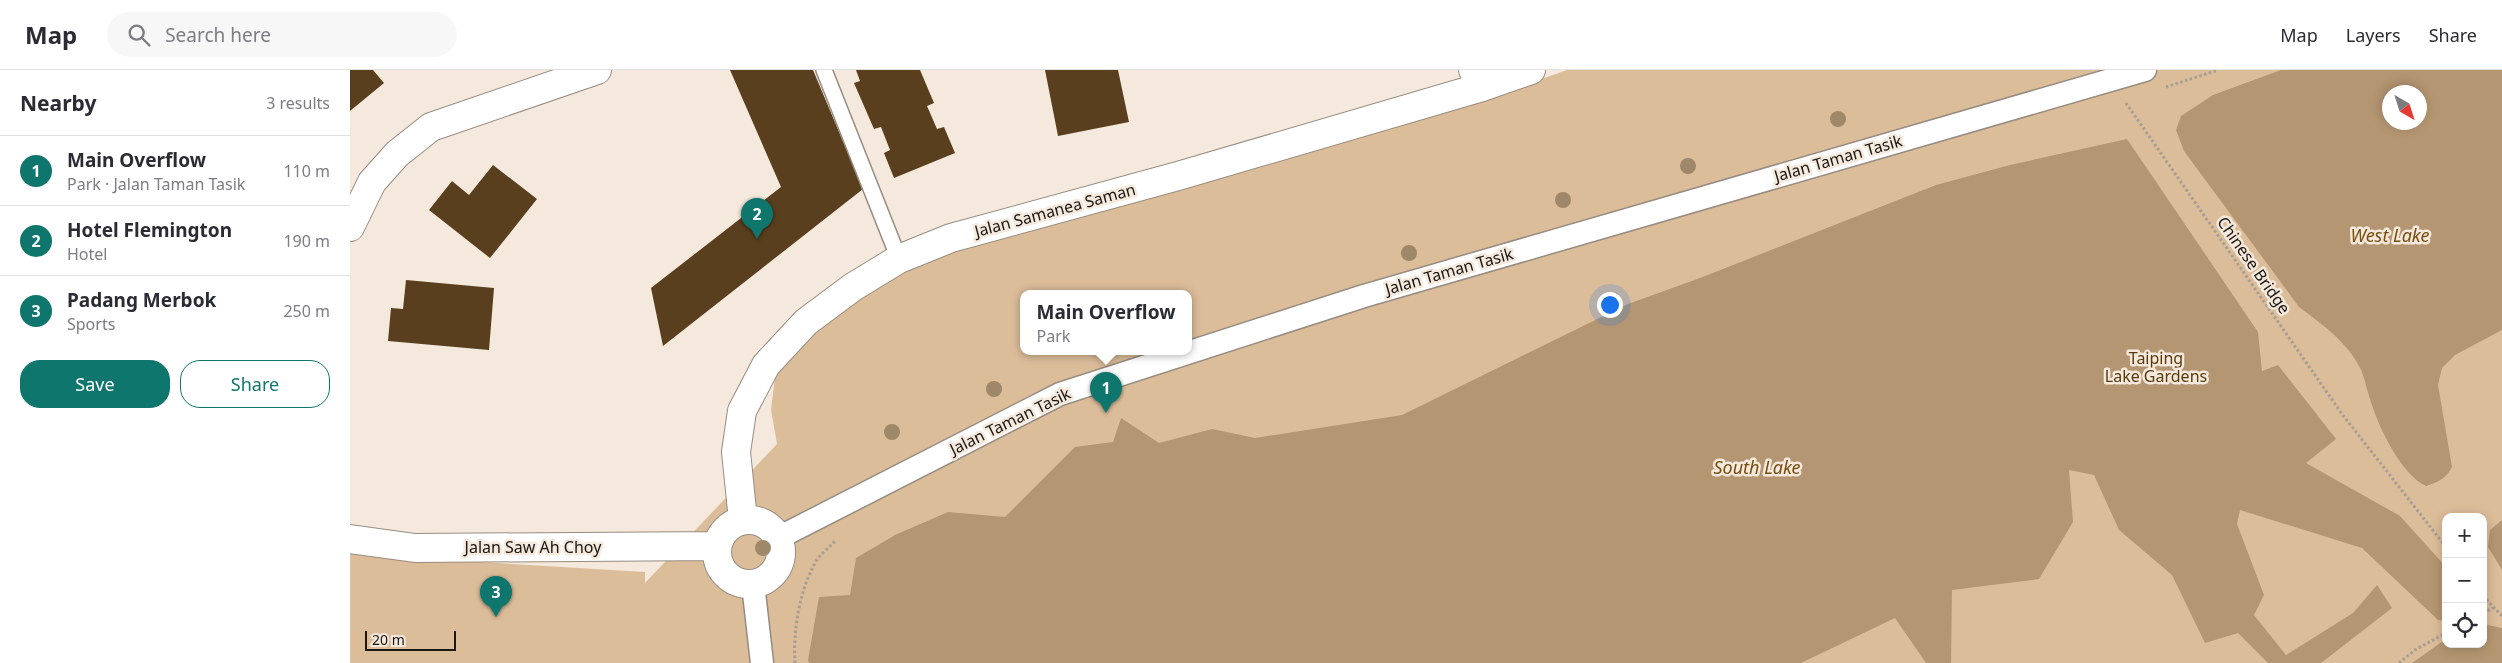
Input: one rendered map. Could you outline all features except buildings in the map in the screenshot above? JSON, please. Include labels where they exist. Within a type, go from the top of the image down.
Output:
[{"type":"street","points":[[350,227],[372,182],[396,154],[431,127],[597,70]]},
{"type":"street","name":"Jalan Samanea Saman","points":[[744,520],[736,452],[742,411],[766,365],[806,322],[854,287],[899,259],[951,238],[1169,179],[1477,78],[1531,70]]},
{"type":"street","name":"Jalan Taman Tasik","points":[[1192,352],[1374,293],[2145,70]]},
{"type":"street","name":"Jalan Taman Tasik","points":[[778,538],[1060,394],[1181,355]]},
{"type":"street","points":[[744,520],[761,521],[770,527],[778,538],[781,557],[778,567],[763,581],[753,584],[733,580],[719,566],[717,546],[721,535],[728,526],[744,520]]},
{"type":"street","name":"Jalan Saw Ah Choy","points":[[350,539],[415,548],[717,546]]},
{"type":"street","points":[[753,584],[762,663]]},
{"type":"lane","points":[[824,70],[899,259]]},
{"type":"path","points":[[2161,88],[2218,70]]},
{"type":"path","points":[[2124,100],[2133,97]]},
{"type":"path","name":"Chinese Bridge","points":[[2145,130],[2342,414],[2442,542]]},
{"type":"path","points":[[795,663],[796,621],[803,593],[816,562],[843,534]]},
{"type":"path","points":[[2487,601],[2502,616]]},
{"type":"path","points":[[2487,611],[2493,608]]},
{"type":"path","points":[[2399,663],[2415,650],[2442,635]]},
{"type":"green space","name":"Taiping Lake Gardens","points":[[1567,70],[2502,70],[2502,663],[350,663],[350,554],[645,572],[645,583],[777,444],[771,410],[775,378],[800,342],[844,303],[944,251],[1497,95]]},
{"type":"water","name":"West Lake","points":[[2281,70],[2502,70],[2502,330],[2455,355],[2442,368],[2438,385],[2452,467],[2441,480],[2426,486],[2417,480],[2400,462],[2380,427],[2357,362],[2335,336],[2299,307],[2184,151],[2176,130],[2181,116],[2213,95]]},
{"type":"water","name":"South Lake","points":[[2127,139],[2258,332],[2262,371],[2278,365],[2336,439],[2306,463],[2400,516],[2442,563],[2442,620],[2438,620],[2362,548],[2240,510],[2237,524],[2264,595],[2254,615],[2286,655],[2353,613],[2377,585],[2392,608],[2321,663],[2268,663],[2238,633],[2205,643],[2172,575],[2119,530],[2094,475],[2069,470],[2073,522],[2039,579],[1952,590],[1951,663],[1926,663],[1895,618],[1801,663],[809,663],[819,597],[850,595],[856,558],[895,535],[948,512],[1005,517],[1075,447],[1113,442],[1121,418],[1159,443],[1212,429],[1255,438],[1402,415],[1628,304],[1700,278],[1936,185],[2010,165]]},
{"type":"water","points":[[2502,520],[2502,570],[2488,547],[2490,530]]},
{"type":"water","points":[[2487,625],[2502,628],[2502,663],[2412,663],[2442,642],[2442,648],[2487,648]]},
{"type":"place","name":"Hotel Flemington","points":[[757,239]]},
{"type":"place","name":"Main Overflow","points":[[1106,413]]},
{"type":"place","name":"Padang Merbok","points":[[496,617]]}]
